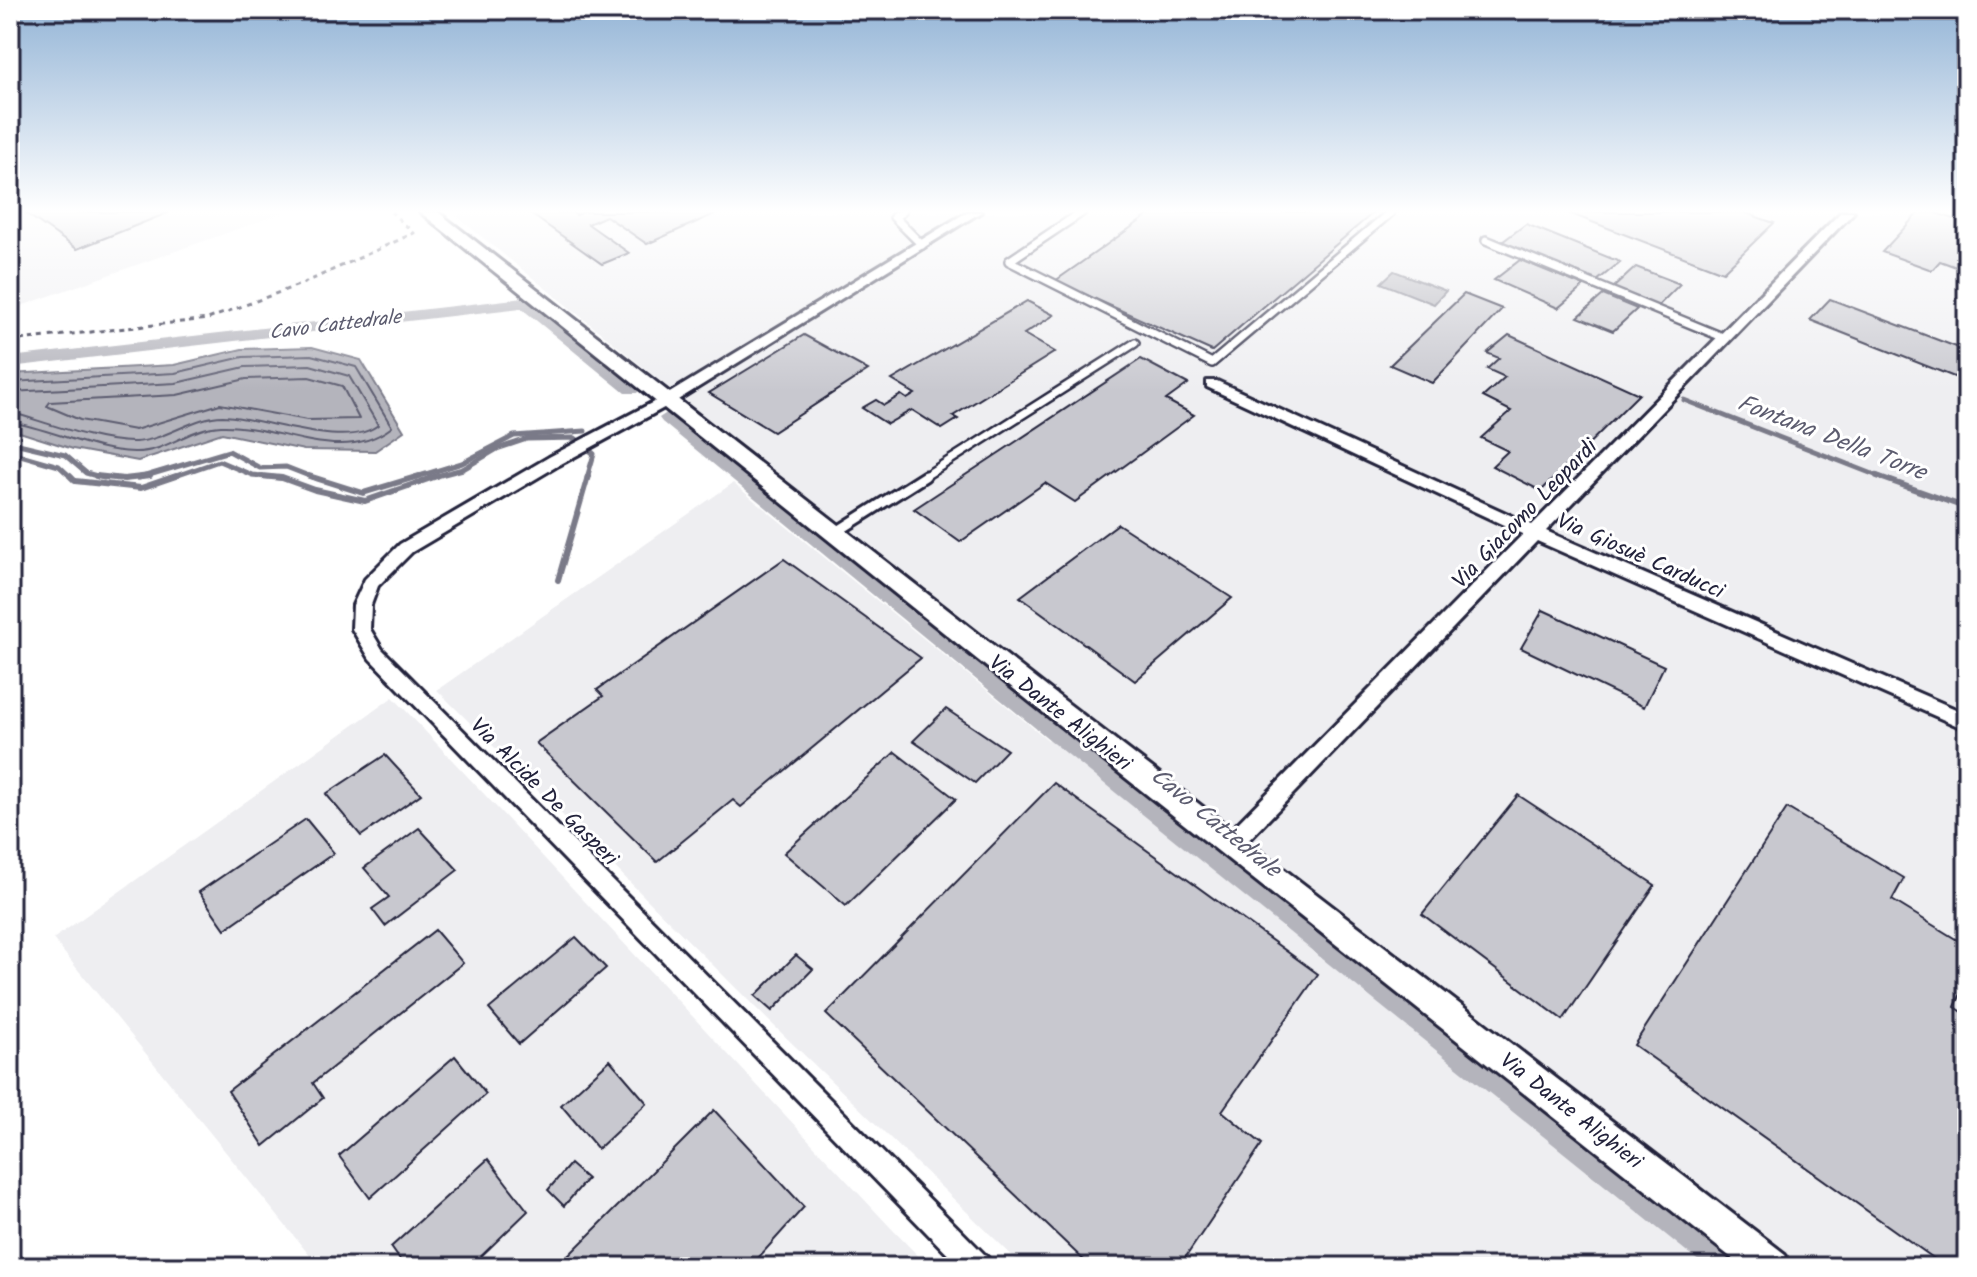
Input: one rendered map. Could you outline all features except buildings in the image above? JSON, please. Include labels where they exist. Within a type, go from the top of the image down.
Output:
[{"type":"main road","name":"Via Dante Alighieri","points":[[504,272],[1772,1267]]},
{"type":"street","name":"Via Alcide De Gasperi","points":[[878,272],[668,400],[583,445],[406,548],[371,583],[362,605],[361,629],[376,654],[979,1267]]},
{"type":"street","name":"Via Giacomo Leopardi","points":[[1231,844],[1790,272]]},
{"type":"street","name":"Via Giosuè Carducci","points":[[1212,384],[1535,533],[1967,722]]},
{"type":"lane","points":[[1030,272],[1212,363],[1320,272]]},
{"type":"lane","points":[[1563,272],[1725,338]]},
{"type":"lane","points":[[835,533],[1135,343]]},
{"type":"path","points":[[10,341],[208,319],[329,272]]},
{"type":"shaded area","points":[[10,272],[118,272],[10,310]]},
{"type":"shaded area","points":[[525,272],[1967,272],[1967,1267],[1024,1267],[768,1020],[437,690],[733,483],[1048,740],[1082,712]]},
{"type":"shaded area","points":[[393,697],[929,1267],[319,1267],[53,939]]},
{"type":"water","points":[[1396,272],[1446,291],[1434,304],[1381,283]]},
{"type":"water","points":[[312,347],[361,360],[404,431],[375,451],[304,450],[222,433],[138,461],[73,449],[10,429],[10,374],[174,365],[242,349]]},
{"type":"waterway","name":"Cavo Cattedrale","points":[[10,362],[524,303],[631,389]]},
{"type":"waterway","name":"Fontana Della Torre","points":[[1684,400],[1883,478]]},
{"type":"waterway","name":"Cavo Cattedrale","points":[[668,418],[1058,733],[1732,1267]]},
{"type":"waterway","name":"Fontana Della Torre","points":[[413,478],[462,463],[514,436],[585,431]]},
{"type":"waterway","points":[[429,478],[463,469],[497,449],[527,439],[575,438],[594,454],[587,478]]},
{"type":"waterway","name":"Fontana Della Torre","points":[[10,442],[65,455],[86,473],[97,476]]},
{"type":"waterway","name":"Fontana Della Torre","points":[[143,477],[229,451],[260,468],[286,467],[314,478]]},
{"type":"waterway","points":[[10,452],[59,466],[72,478]]},
{"type":"waterway","points":[[170,478],[219,461],[252,475],[269,477]]},
{"type":"waterway","name":"Fontana Della Torre","points":[[97,476],[124,479],[143,477]]},
{"type":"waterway","name":"Fontana Della Torre","points":[[97,476],[104,478]]},
{"type":"waterway","name":"Fontana Della Torre","points":[[143,477],[150,476]]},
{"type":"waterway","points":[[72,478],[75,481],[141,488],[176,476]]},
{"type":"waterway","points":[[261,476],[269,477]]},
{"type":"waterway","name":"Fontana Della Torre","points":[[309,476],[363,493],[419,476]]},
{"type":"waterway","points":[[269,477],[365,501],[437,476]]},
{"type":"waterway","points":[[558,580],[588,476]]},
{"type":"waterway","name":"Fontana Della Torre","points":[[1877,476],[1967,508]]},
{"type":"waterway","name":"Fontana Della Torre","points":[[139,478],[143,477]]},
{"type":"waterway","points":[[269,477],[281,478]]}]
